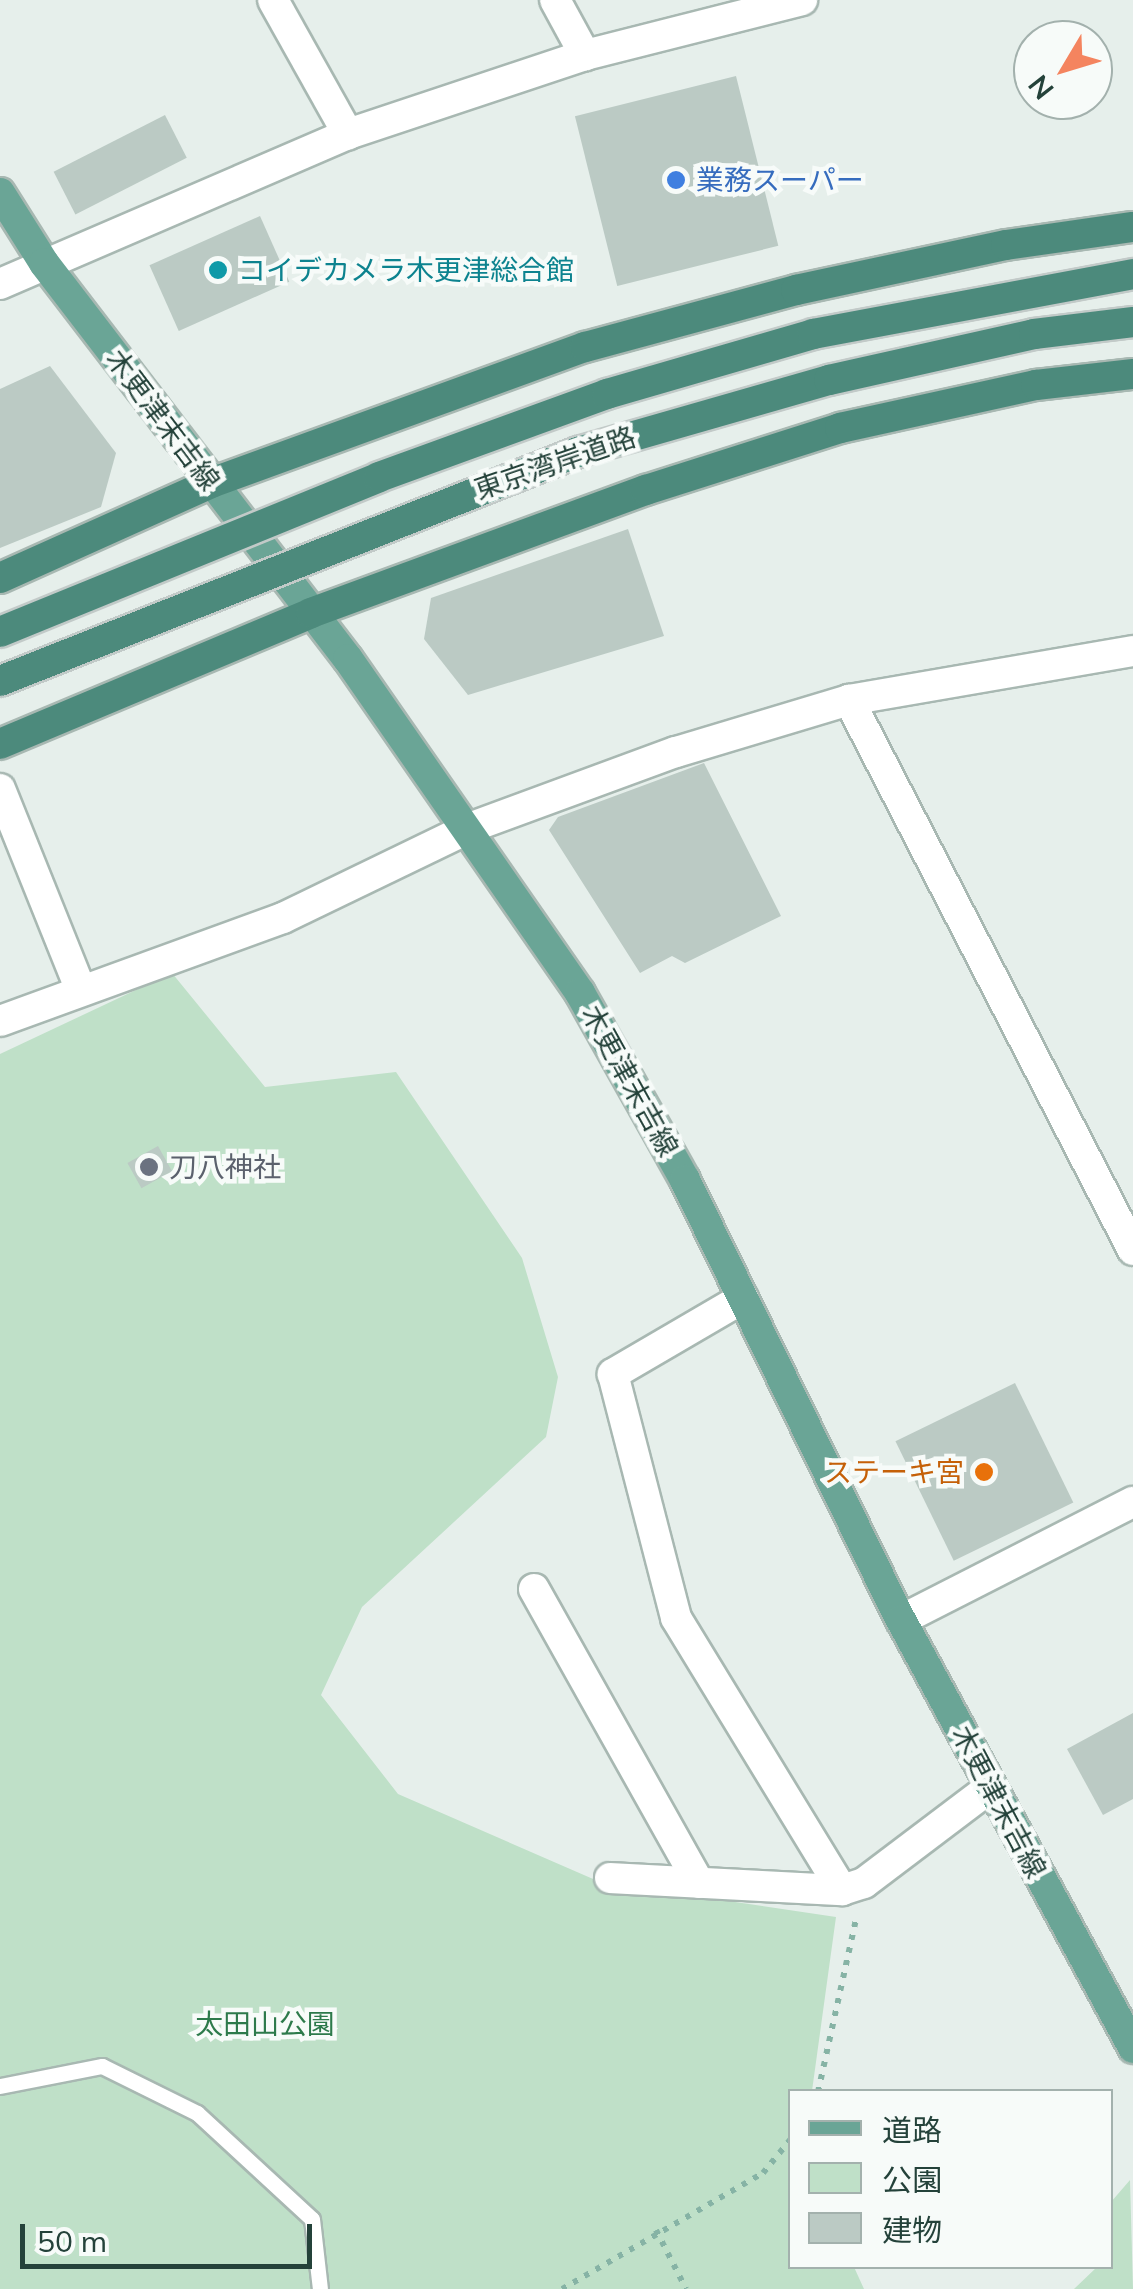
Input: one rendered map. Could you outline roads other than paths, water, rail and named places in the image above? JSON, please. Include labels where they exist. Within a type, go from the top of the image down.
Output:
[{"type":"highway","points":[[0,578],[211,483],[604,342],[796,290],[1006,244],[1133,227]]},
{"type":"highway","name":"東京湾岸道路","points":[[0,632],[379,477],[606,394],[813,334],[1133,274]]},
{"type":"highway","name":"東京湾岸道路","points":[[0,682],[578,452],[829,380],[1034,334],[1133,322]]},
{"type":"highway","points":[[0,744],[311,613],[510,536],[840,428],[1036,384],[1133,374]]},
{"type":"main road","name":"木更津末吉線","points":[[0,193],[44,263],[311,613],[468,828],[620,1060],[743,1298],[901,1620],[1133,2048]]},
{"type":"street","points":[[273,0],[348,134]]},
{"type":"street","points":[[555,0],[585,55]]},
{"type":"street","points":[[0,284],[348,134],[585,55],[802,0]]},
{"type":"street","points":[[0,1021],[78,986],[284,918],[468,828],[676,752],[849,700],[1133,650]]},
{"type":"street","points":[[849,700],[1133,1250]]},
{"type":"street","points":[[0,788],[78,986]]},
{"type":"street","points":[[743,1298],[613,1374],[676,1618],[853,1887]]},
{"type":"street","points":[[901,1620],[1133,1502]]},
{"type":"street","points":[[534,1589],[699,1884]]},
{"type":"street","points":[[610,1878],[853,1887],[991,1786]]},
{"type":"lane","points":[[0,2086],[102,2066],[197,2112],[312,2219],[320,2289]]},
{"type":"place","name":"業務スーパー","points":[[676,180]]},
{"type":"place","name":"コイデカメラ木更津総合館","points":[[218,270]]},
{"type":"place","name":"刀八神社","points":[[149,1167]]},
{"type":"place","name":"ステーキ宮","points":[[984,1472]]},
{"type":"park label","name":"太田山公園","points":[[265,2024]]}]
